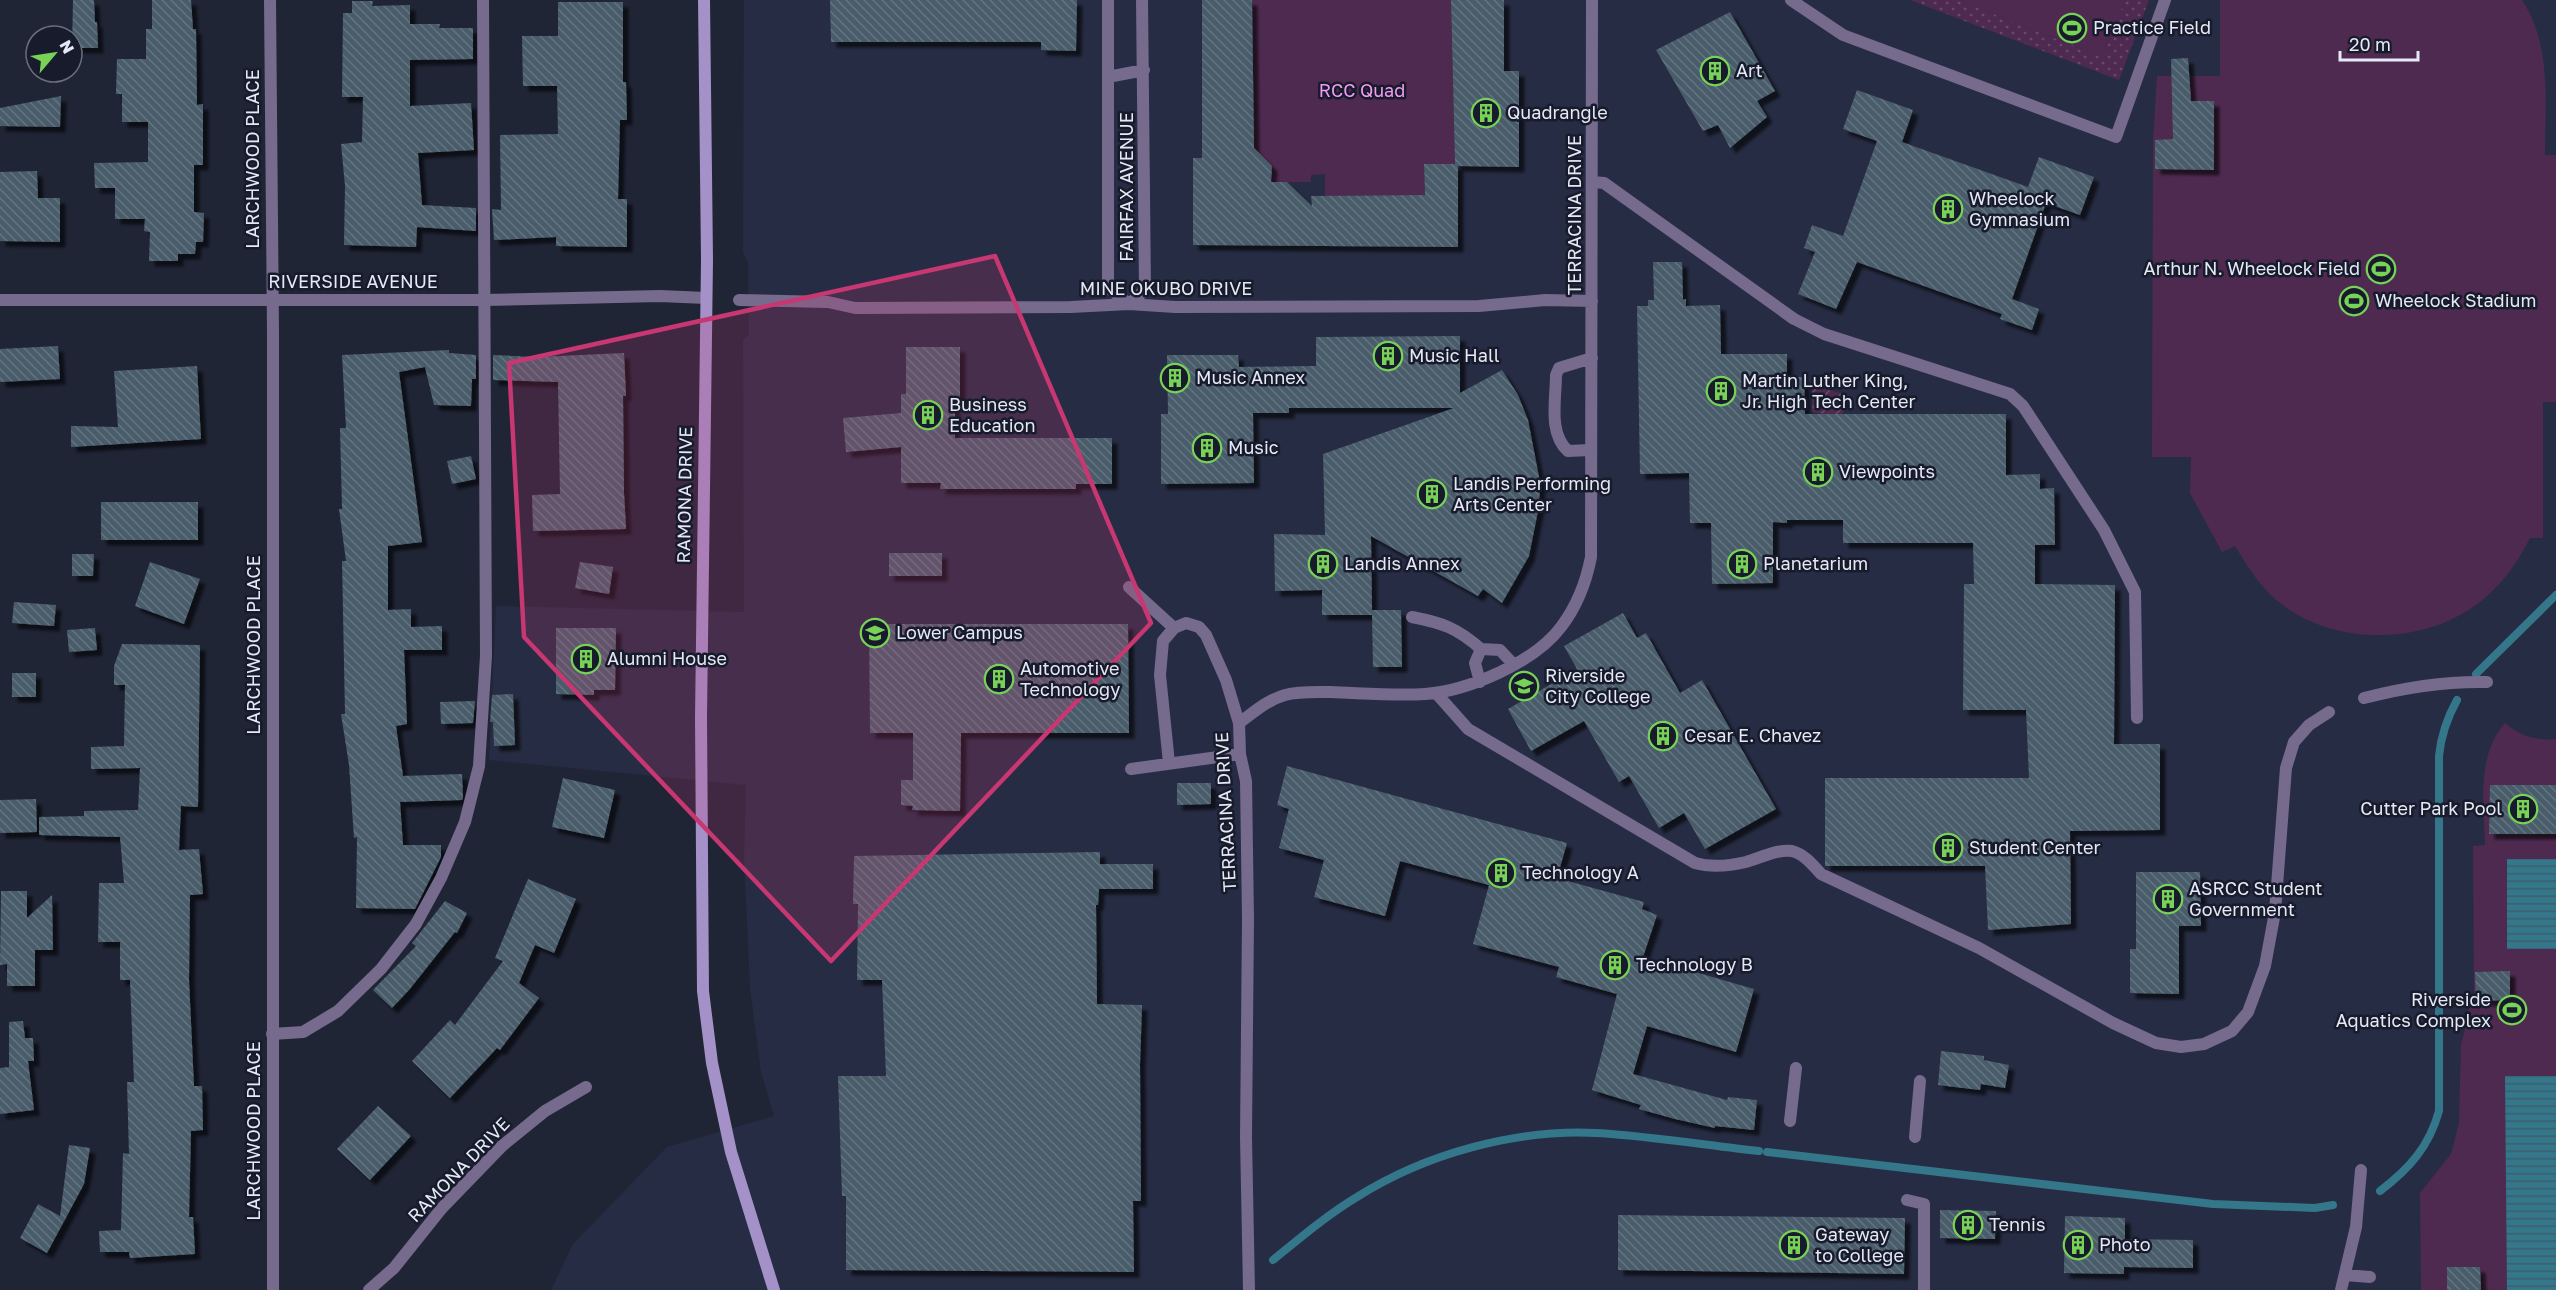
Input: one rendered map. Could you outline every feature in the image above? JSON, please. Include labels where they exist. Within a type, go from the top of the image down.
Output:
[{"type":"street","name":"LARCHWOOD PLACE","points":[[270,0],[273,1290]]},
{"type":"street","points":[[272,1034],[303,1032],[338,1011],[381,969],[416,924],[441,878],[465,822],[479,766],[486,656],[483,0]]},
{"type":"street","name":"RAMONA DRIVE","points":[[704,0],[706,298],[701,718],[703,991],[712,1063],[731,1152],[774,1290]]},
{"type":"street","name":"FAIRFAX AVENUE","points":[[1108,0],[1108,288],[1129,304],[1145,290],[1143,0]]},
{"type":"street","name":"TERRACINA DRIVE","points":[[1249,1290],[1246,1137],[1248,848],[1246,782],[1240,754],[1239,723],[1266,703],[1298,692],[1436,693],[1480,681],[1514,665],[1560,629],[1577,603],[1588,574],[1591,557],[1592,0]]},
{"type":"street","points":[[1791,0],[1843,34],[2116,137],[2165,0]]},
{"type":"street","points":[[1108,77],[1144,70]]},
{"type":"street","points":[[1593,182],[1604,183],[1794,319],[1824,334],[2010,394],[2024,406],[2104,530],[2135,592],[2137,718]]},
{"type":"street","name":"RIVERSIDE AVENUE","points":[[0,300],[484,300],[660,296],[706,298]]},
{"type":"street","name":"MINE OKUBO DRIVE","points":[[739,300],[817,302],[855,308],[1071,307],[1129,304],[1175,307],[1479,306],[1545,300],[1592,301]]},
{"type":"street","points":[[1590,450],[1568,451],[1559,443],[1555,432],[1556,375],[1560,368],[1592,358]]},
{"type":"street","points":[[1129,587],[1174,628]]},
{"type":"street","points":[[1412,617],[1443,623],[1462,632],[1481,650],[1500,650],[1514,665]]},
{"type":"street","points":[[1169,763],[1160,675],[1163,640],[1174,628],[1186,623],[1199,627],[1206,635],[1226,680],[1239,723]]},
{"type":"street","points":[[1480,681],[1475,663],[1481,650]]},
{"type":"street","points":[[2364,698],[2422,685],[2453,681],[2487,682]]},
{"type":"street","points":[[1436,693],[1468,729],[1695,863],[1722,866],[1791,851],[1804,856],[1821,874],[1979,948],[2113,1023],[2156,1043],[2181,1047],[2204,1044],[2232,1031],[2248,1012],[2265,966],[2275,912],[2286,768],[2294,742],[2309,725],[2329,712]]},
{"type":"street","points":[[1131,768],[1240,754]]},
{"type":"street","points":[[1790,1121],[1796,1068]]},
{"type":"street","points":[[1915,1137],[1920,1080]]},
{"type":"street","name":"RAMONA DRIVE","points":[[369,1290],[394,1268],[442,1208],[502,1146],[545,1111],[586,1088]]},
{"type":"street","points":[[2342,1290],[2356,1227],[2361,1170]]},
{"type":"street","points":[[1906,1200],[1924,1204],[1924,1290]]},
{"type":"street","points":[[2345,1275],[2370,1277]]},
{"type":"highlighted area","points":[[995,256],[1151,623],[831,961],[524,637],[509,363]]},
{"type":"shaded area","name":"Riverside City College","points":[[744,0],[2556,0],[2556,1290],[551,1290],[573,1244],[667,1147],[774,1116],[761,1072],[750,988],[744,858],[746,785],[489,760],[496,606],[744,612],[743,339],[749,335],[748,262],[743,252]]},
{"type":"shaded area","points":[[2507,859],[2556,859],[2556,949],[2507,949]]},
{"type":"shaded area","points":[[2505,1076],[2556,1076],[2556,1290],[2507,1290]]},
{"type":"green space","name":"RCC Quad","points":[[1252,0],[1451,0],[1455,164],[1424,164],[1425,195],[1325,196],[1325,174],[1311,175],[1311,182],[1271,182],[1272,166],[1254,155]]},
{"type":"green space","points":[[1910,0],[1959,0],[2102,57],[2125,0],[2149,0],[2119,80]]},
{"type":"green space","name":"Practice Field","points":[[1959,0],[2125,0],[2102,57]]},
{"type":"green space","name":"Arthur N. Wheelock Field","points":[[2220,0],[2522,0],[2532,17],[2545,75],[2545,155],[2556,155],[2556,402],[2543,402],[2543,538],[2530,538],[2511,569],[2486,597],[2464,613],[2440,624],[2414,632],[2387,635],[2359,634],[2333,629],[2307,620],[2284,606],[2269,593],[2235,546],[2222,552],[2190,493],[2191,457],[2152,457],[2153,140],[2157,76],[2220,76]]},
{"type":"green space","points":[[1812,386],[1852,396],[1841,417],[1812,412]]},
{"type":"green space","name":"Riverside Aquatics Complex","points":[[2505,723],[2529,737],[2556,739],[2556,1290],[2421,1290],[2420,1193],[2451,1154],[2459,1123],[2461,1044],[2469,1016],[2469,1003],[2474,1002],[2473,846],[2485,845],[2483,797],[2486,765],[2496,736]]},
{"type":"building","points":[[73,0],[94,0],[98,48],[84,48],[84,24],[72,24]]},
{"type":"building","points":[[152,0],[191,0],[193,29],[196,29],[197,105],[203,104],[203,165],[194,165],[194,212],[204,213],[203,242],[196,242],[195,254],[178,254],[178,261],[149,261],[150,232],[144,231],[145,219],[115,219],[115,188],[95,188],[94,163],[148,162],[148,122],[122,122],[122,94],[116,94],[117,59],[146,59],[146,29],[152,29]]},
{"type":"building","points":[[830,0],[1077,0],[1076,51],[1041,50],[1041,42],[831,42]]},
{"type":"building","name":"Quadrangle","points":[[1202,0],[1252,0],[1254,148],[1272,166],[1271,182],[1287,182],[1312,206],[1311,196],[1425,195],[1424,164],[1455,164],[1451,0],[1504,0],[1504,71],[1519,71],[1519,167],[1458,166],[1458,247],[1193,245],[1193,158],[1202,158]]},
{"type":"building","points":[[352,1],[373,1],[372,6],[410,5],[410,24],[440,24],[439,28],[473,28],[473,59],[410,60],[410,106],[471,103],[474,150],[418,153],[422,205],[476,208],[476,231],[417,227],[416,247],[344,245],[345,186],[341,144],[362,142],[363,97],[342,97],[343,13],[352,13]]},
{"type":"building","points":[[558,2],[623,2],[623,82],[626,82],[627,120],[620,120],[618,199],[627,199],[627,247],[556,246],[556,237],[494,240],[492,209],[501,210],[500,135],[558,134],[557,86],[523,86],[522,36],[558,36]]},
{"type":"building","name":"Art","points":[[1730,12],[1775,91],[1757,101],[1767,117],[1730,148],[1718,125],[1703,131],[1656,50]]},
{"type":"building","points":[[2188,58],[2191,101],[2214,101],[2214,170],[2155,169],[2155,140],[2173,139],[2171,59]]},
{"type":"building","name":"Wheelock Gymnasium","points":[[1857,90],[1913,110],[1902,142],[2028,187],[2039,157],[2094,177],[2080,215],[2046,203],[2012,299],[2039,309],[2032,330],[2000,319],[2002,314],[1857,262],[1836,309],[1798,294],[1815,252],[1804,248],[1812,225],[1843,236],[1877,141],[1843,129]]},
{"type":"building","points":[[61,96],[60,127],[0,126],[0,108]]},
{"type":"building","points":[[37,171],[38,198],[60,198],[60,242],[0,241],[0,172]]},
{"type":"building","points":[[1653,262],[1682,262],[1683,300],[1686,299],[1686,306],[1720,305],[1721,354],[1787,354],[1787,377],[1804,377],[1805,414],[2006,414],[2006,475],[2040,474],[2040,489],[2054,488],[2055,545],[2035,545],[2035,584],[2115,585],[2114,744],[2160,744],[2160,830],[2070,831],[2071,924],[1988,930],[1985,866],[1825,866],[1825,778],[2029,778],[2026,710],[1963,710],[1964,584],[1974,584],[1973,543],[1843,543],[1843,520],[1773,522],[1773,583],[1712,584],[1711,523],[1690,523],[1689,473],[1640,474],[1637,306],[1648,306],[1648,300],[1654,300]]},
{"type":"building","points":[[1460,336],[1460,393],[1502,370],[1518,395],[1528,420],[1540,482],[1539,506],[1529,556],[1502,603],[1483,589],[1478,596],[1371,536],[1372,610],[1401,610],[1402,667],[1373,667],[1372,615],[1322,615],[1322,590],[1275,591],[1274,534],[1325,535],[1323,454],[1454,408],[1289,408],[1289,413],[1253,413],[1254,483],[1161,484],[1161,414],[1168,414],[1167,355],[1238,355],[1239,367],[1316,366],[1316,337]]},
{"type":"building","points":[[58,346],[60,379],[0,382],[0,349]]},
{"type":"building","name":"Business Education","points":[[906,347],[960,347],[960,399],[955,398],[955,438],[1112,438],[1112,484],[1076,484],[1076,489],[940,489],[941,483],[901,483],[901,447],[846,452],[843,418],[901,413],[901,394],[906,394]]},
{"type":"building","points":[[449,350],[449,353],[476,355],[476,379],[472,379],[471,406],[434,405],[425,367],[399,372],[422,542],[388,546],[388,610],[411,609],[411,627],[442,626],[442,650],[404,650],[407,724],[396,726],[403,776],[462,774],[463,798],[462,800],[400,802],[403,845],[441,845],[441,857],[415,909],[356,908],[357,837],[354,838],[349,765],[341,714],[345,714],[342,561],[346,561],[339,509],[342,509],[340,428],[346,428],[342,355]]},
{"type":"building","points":[[624,353],[626,529],[533,531],[532,495],[560,494],[558,382],[493,380],[493,355],[537,357]]},
{"type":"building","points":[[197,366],[201,439],[71,447],[71,426],[118,427],[114,371]]},
{"type":"building","points":[[471,456],[476,479],[452,484],[447,461]]},
{"type":"building","points":[[101,502],[198,502],[198,540],[101,540]]},
{"type":"building","points":[[889,553],[942,553],[942,576],[889,576]]},
{"type":"building","points":[[72,554],[94,554],[93,576],[72,576]]},
{"type":"building","points":[[150,562],[200,579],[184,624],[135,606]]},
{"type":"building","points":[[580,562],[613,567],[609,594],[575,588]]},
{"type":"building","points":[[14,602],[56,605],[54,626],[12,623]]},
{"type":"building","name":"Cesar E. Chavez","points":[[1623,613],[1637,638],[1646,633],[1680,693],[1702,680],[1776,809],[1705,849],[1684,813],[1659,828],[1629,776],[1619,782],[1584,721],[1531,751],[1508,709],[1577,669],[1564,646]]},
{"type":"building","name":"Automotive Technology","points":[[869,624],[1128,624],[1129,733],[961,733],[960,811],[912,810],[913,806],[901,805],[901,780],[913,780],[913,733],[870,733]]},
{"type":"building","points":[[95,628],[97,650],[69,652],[67,630]]},
{"type":"building","name":"Alumni House","points":[[556,628],[616,628],[615,690],[594,690],[594,695],[556,694]]},
{"type":"building","points":[[122,644],[200,645],[198,807],[181,806],[179,850],[199,849],[203,894],[190,895],[189,980],[194,1086],[202,1086],[203,1130],[191,1131],[189,1217],[193,1217],[195,1254],[130,1258],[129,1252],[100,1252],[99,1231],[121,1230],[123,1153],[129,1154],[127,1082],[134,1082],[130,980],[120,980],[120,942],[98,942],[99,883],[124,883],[120,837],[39,835],[39,817],[84,816],[84,811],[138,810],[140,768],[91,769],[91,747],[124,746],[125,685],[114,685],[114,666]]},
{"type":"building","points":[[12,673],[36,673],[36,697],[12,697]]},
{"type":"building","points":[[513,694],[515,745],[494,746],[493,722],[490,722],[492,695]]},
{"type":"building","points":[[475,701],[473,723],[441,724],[440,702]]},
{"type":"building","points":[[1287,766],[1567,843],[1557,878],[1644,902],[1642,909],[1657,915],[1643,957],[1754,989],[1736,1052],[1647,1026],[1633,1074],[1727,1100],[1728,1097],[1757,1100],[1754,1130],[1715,1126],[1715,1128],[1675,1119],[1639,1109],[1641,1105],[1592,1090],[1617,994],[1556,977],[1559,967],[1473,944],[1489,885],[1400,861],[1385,916],[1314,897],[1324,860],[1279,848],[1289,809],[1277,805]]},
{"type":"building","points":[[563,778],[615,790],[604,838],[552,827]]},
{"type":"building","points":[[1177,783],[1211,783],[1211,804],[1177,805]]},
{"type":"building","name":"Cutter Park Pool","points":[[2490,785],[2556,785],[2556,834],[2489,834]]},
{"type":"building","points":[[36,799],[37,832],[0,833],[0,800]]},
{"type":"building","points":[[1100,852],[1100,864],[1153,864],[1153,889],[1099,889],[1098,905],[1096,905],[1097,1004],[1142,1005],[1141,1201],[1133,1201],[1134,1272],[846,1270],[846,1196],[842,1196],[838,1076],[886,1076],[882,980],[857,980],[858,904],[853,904],[854,856]]},
{"type":"building","points":[[2136,872],[2200,872],[2201,926],[2179,926],[2179,994],[2130,993],[2130,949],[2136,949]]},
{"type":"building","points":[[528,879],[576,899],[554,953],[535,945],[519,983],[539,998],[500,1050],[497,1048],[450,1098],[412,1061],[450,1020],[455,1025],[503,961],[495,958]]},
{"type":"building","points":[[1,891],[27,891],[27,918],[52,895],[53,950],[35,950],[35,986],[7,986],[7,964],[0,965]]},
{"type":"building","points":[[445,901],[467,913],[457,933],[455,932],[392,1008],[373,990],[416,946],[412,943]]},
{"type":"building","points":[[2510,971],[2510,1000],[2476,1001],[2475,972]]},
{"type":"building","points":[[23,1021],[25,1038],[33,1038],[34,1061],[28,1061],[34,1110],[0,1114],[0,1068],[9,1067],[9,1022]]},
{"type":"building","points":[[1941,1051],[1984,1056],[1984,1060],[2009,1065],[2005,1088],[1981,1084],[1980,1090],[1938,1085]]},
{"type":"building","points":[[378,1106],[411,1136],[370,1180],[337,1149]]},
{"type":"building","points":[[69,1145],[90,1148],[84,1184],[47,1253],[20,1238],[38,1204],[60,1216]]},
{"type":"building","name":"Tennis","points":[[1940,1210],[1996,1211],[1995,1239],[1940,1238]]},
{"type":"building","points":[[1618,1215],[1905,1218],[1904,1274],[1618,1270]]},
{"type":"building","points":[[2065,1216],[2125,1218],[2125,1239],[2193,1240],[2193,1268],[2124,1267],[2124,1274],[2064,1273]]},
{"type":"building","points":[[2447,1267],[2480,1267],[2481,1290],[2447,1290]]},
{"type":"waterway","points":[[2476,674],[2556,595]]},
{"type":"waterway","points":[[2380,1191],[2417,1156],[2430,1136],[2439,1111],[2439,756],[2445,727],[2457,700]]},
{"type":"waterway","points":[[1273,1260],[1335,1211],[1383,1182],[1441,1157],[1503,1140],[1534,1135],[1596,1133],[1759,1151]]},
{"type":"waterway","points":[[1767,1152],[2213,1204],[2315,1208],[2333,1205]]},
{"type":"place","name":"Practice Field","points":[[2072,28]]},
{"type":"place","name":"Art","points":[[1715,71]]},
{"type":"place","name":"Quadrangle","points":[[1486,113]]},
{"type":"place","name":"Wheelock Gymnasium","points":[[1948,209]]},
{"type":"place","name":"Arthur N. Wheelock Field","points":[[2381,269]]},
{"type":"place","name":"Wheelock Stadium","points":[[2354,301]]},
{"type":"place","name":"Music Hall","points":[[1388,356]]},
{"type":"place","name":"Music Annex","points":[[1175,378]]},
{"type":"place","name":"Martin Luther King, Jr. High Tech Center","points":[[1721,391]]},
{"type":"place","name":"Business Education","points":[[928,415]]},
{"type":"place","name":"Music","points":[[1207,448]]},
{"type":"place","name":"Viewpoints","points":[[1818,472]]},
{"type":"place","name":"Landis Performing Arts Center","points":[[1432,494]]},
{"type":"place","name":"Landis Annex","points":[[1323,564]]},
{"type":"place","name":"Planetarium","points":[[1742,564]]},
{"type":"place","name":"Lower Campus","points":[[875,633]]},
{"type":"place","name":"Alumni House","points":[[586,659]]},
{"type":"place","name":"Automotive Technology","points":[[999,679]]},
{"type":"place","name":"Riverside City College","points":[[1524,686]]},
{"type":"place","name":"Cesar E. Chavez","points":[[1663,736]]},
{"type":"place","name":"Cutter Park Pool","points":[[2523,809]]},
{"type":"place","name":"Student Center","points":[[1948,848]]},
{"type":"place","name":"Technology A","points":[[1501,873]]},
{"type":"place","name":"ASRCC Student Government","points":[[2168,899]]},
{"type":"place","name":"Technology B","points":[[1615,965]]},
{"type":"place","name":"Riverside Aquatics Complex","points":[[2512,1010]]},
{"type":"place","name":"Tennis","points":[[1968,1225]]},
{"type":"place","name":"Gateway to College","points":[[1794,1245]]},
{"type":"place","name":"Photo","points":[[2078,1245]]}]
